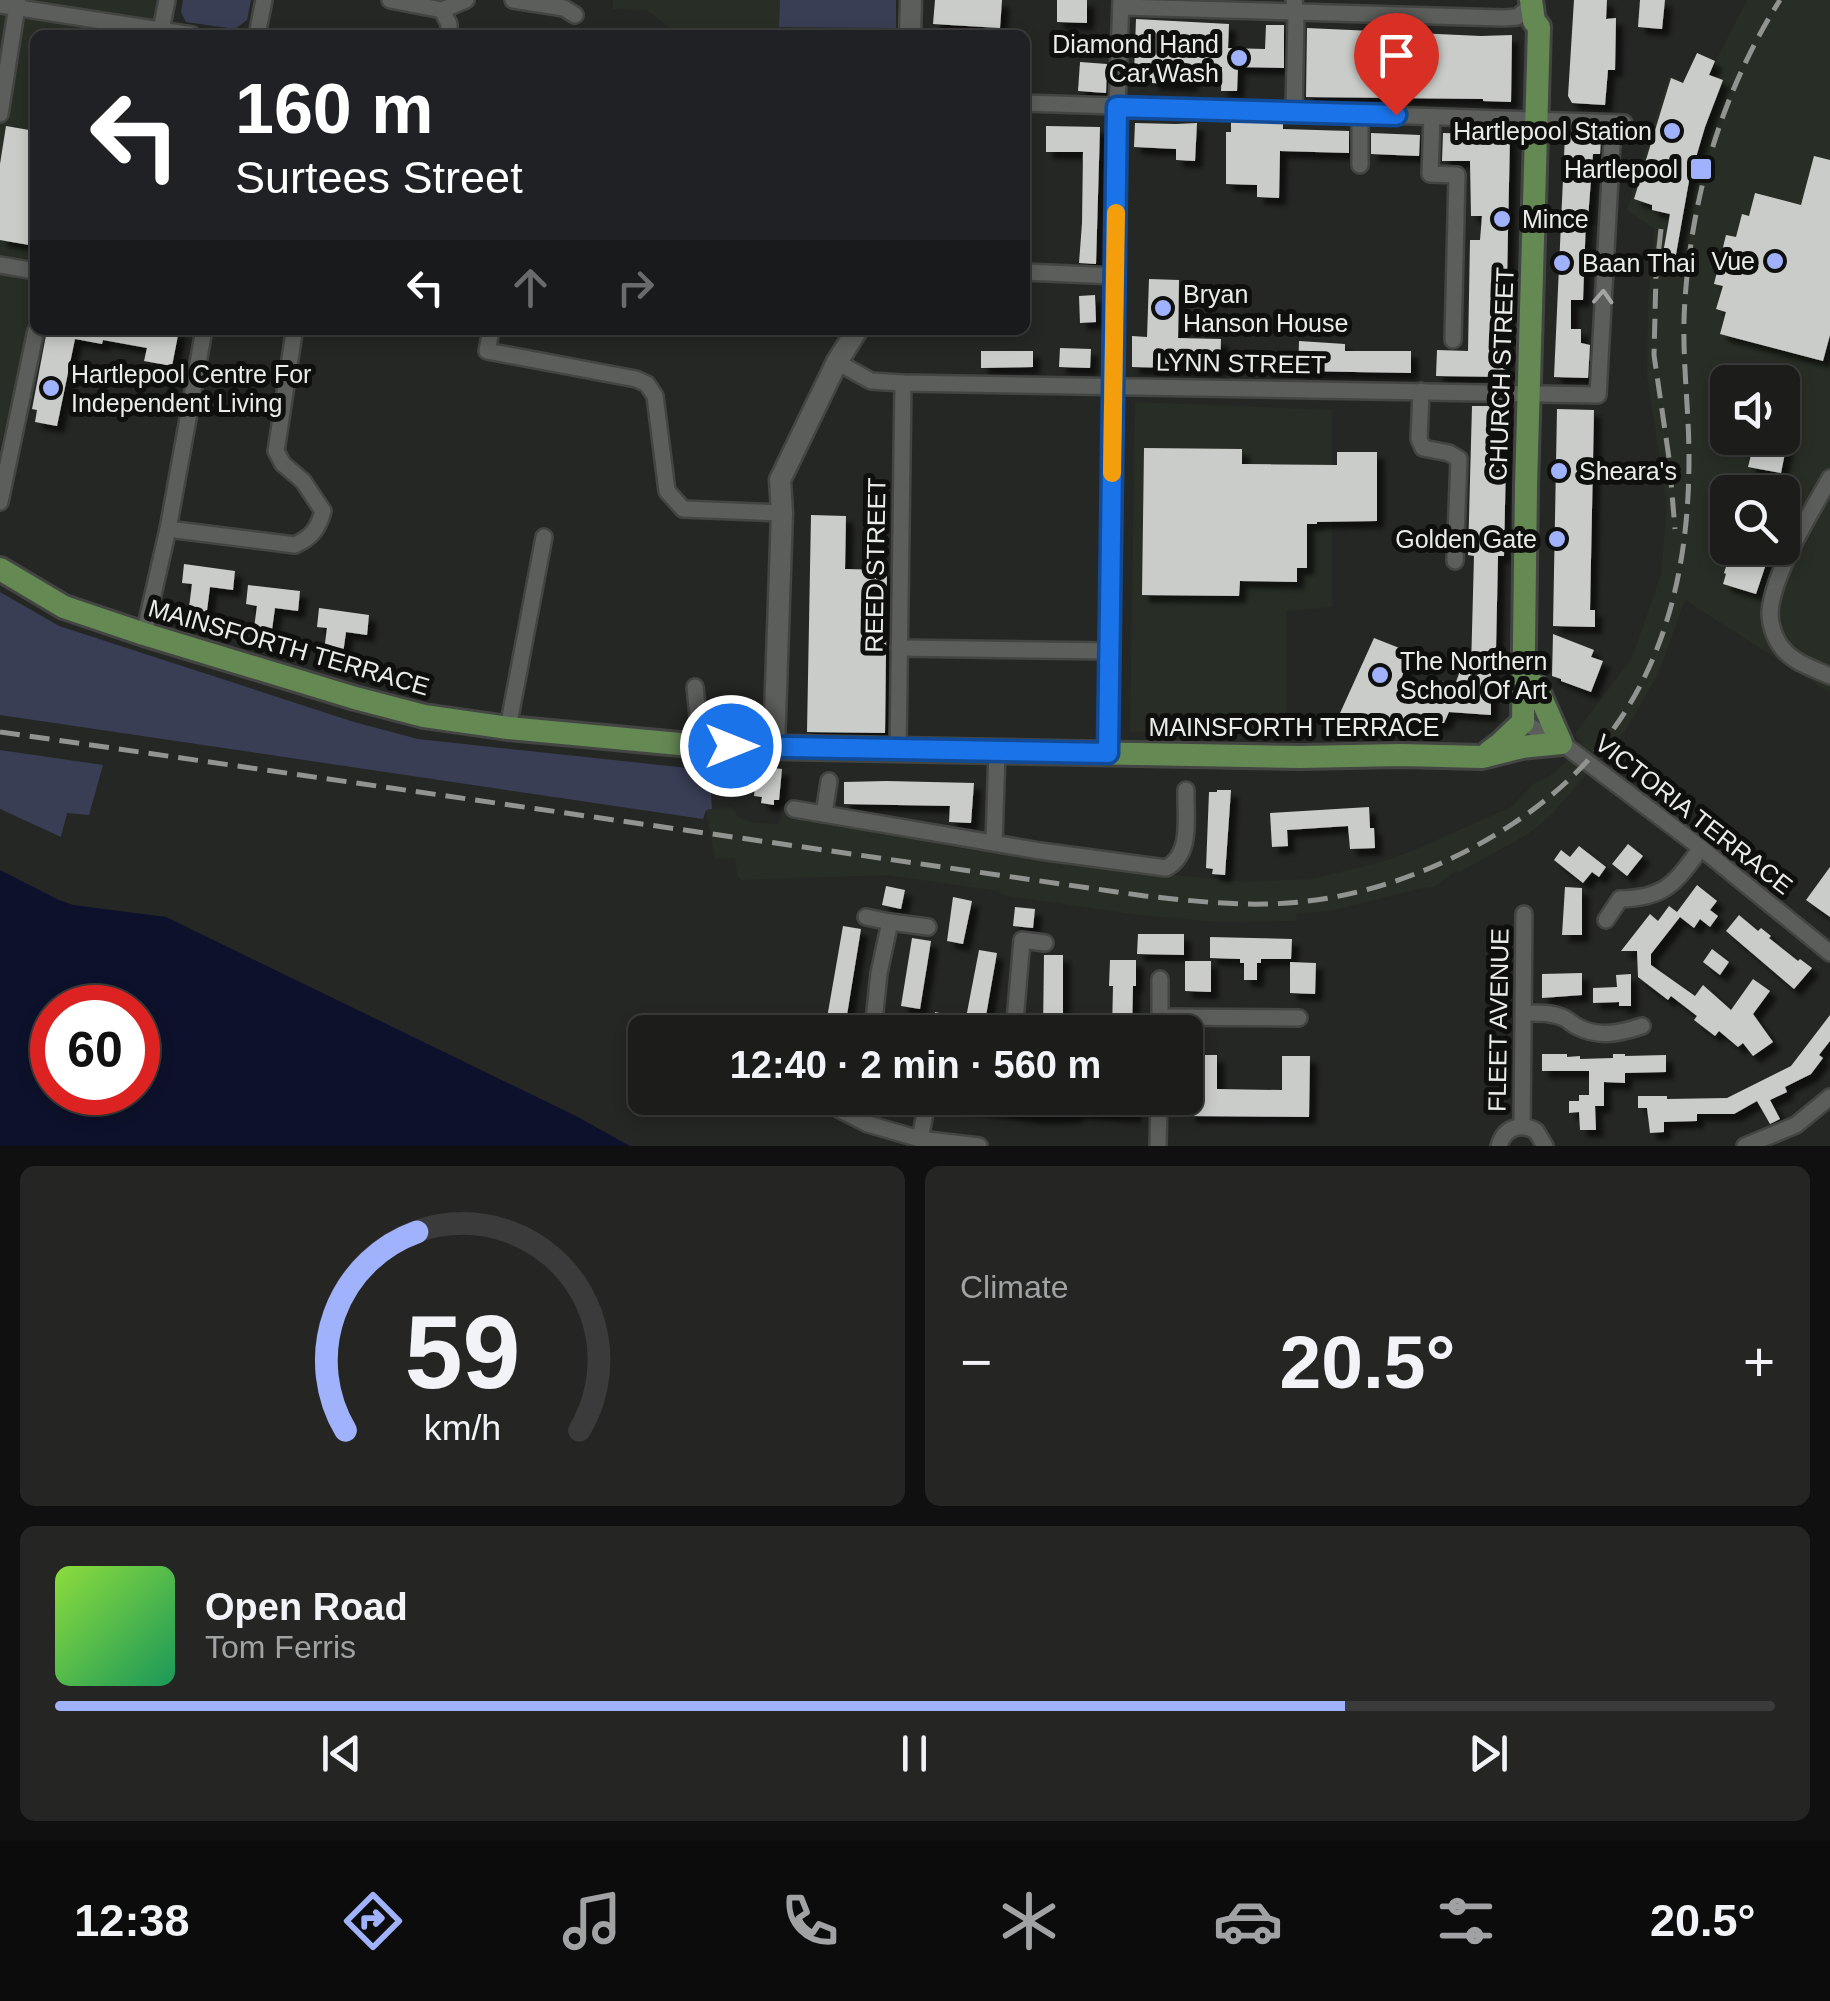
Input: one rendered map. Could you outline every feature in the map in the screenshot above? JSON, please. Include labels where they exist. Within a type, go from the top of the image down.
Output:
[{"type":"main road","name":"CHURCH STREET","points":[[1522,722],[1538,8]]},
{"type":"main road","name":"MAINSFORTH TERRACE","points":[[0,569],[64,608],[144,634],[424,716],[508,728],[701,746],[1300,757],[1482,756],[1560,743]]},
{"type":"main road","points":[[1524,678],[1536,686],[1560,743]]},
{"type":"main road","points":[[1482,756],[1502,744],[1522,722]]},
{"type":"street","points":[[160,30],[167,0]]},
{"type":"street","points":[[259,30],[264,0]]},
{"type":"street","points":[[390,0],[442,10],[466,0]]},
{"type":"street","points":[[513,0],[564,8],[575,15]]},
{"type":"street","points":[[910,30],[911,0]]},
{"type":"street","points":[[0,114],[12,4],[149,30]]},
{"type":"street","points":[[1108,753],[1121,4],[1295,7],[1504,18],[1538,8]]},
{"type":"street","points":[[1294,112],[1295,7]]},
{"type":"street","points":[[442,10],[449,30]]},
{"type":"street","points":[[1030,104],[1535,119]]},
{"type":"street","points":[[1360,114],[1360,165]]},
{"type":"street","points":[[1432,117],[1430,174],[1457,175],[1454,340]]},
{"type":"street","name":"LYNN STREET","points":[[837,362],[871,382],[1598,395],[1618,124],[1535,119]]},
{"type":"street","points":[[0,266],[30,270]]},
{"type":"street","points":[[1030,272],[1115,276]]},
{"type":"street","points":[[0,502],[35,335]]},
{"type":"street","points":[[144,634],[168,529],[203,335]]},
{"type":"street","points":[[168,529],[295,545],[309,538],[318,527],[323,511],[276,451],[294,335]]},
{"type":"street","points":[[490,335],[487,351],[646,384],[655,396],[667,490],[683,509],[782,513]]},
{"type":"street","points":[[774,746],[780,480],[854,335]]},
{"type":"street","name":"REED STREET","points":[[898,749],[903,383]]},
{"type":"street","points":[[1421,391],[1419,439],[1423,448],[1449,453],[1458,460],[1455,562]]},
{"type":"street","points":[[1830,478],[1775,585],[1770,615],[1773,631],[1784,650],[1792,658],[1830,676]]},
{"type":"street","points":[[508,728],[544,537]]},
{"type":"street","points":[[899,648],[1110,651]]},
{"type":"street","points":[[695,687],[701,746]]},
{"type":"street","name":"VICTORIA TERRACE","points":[[1522,722],[1560,743],[1700,848],[1830,953]]},
{"type":"street","points":[[994,843],[998,751]]},
{"type":"street","points":[[824,814],[829,782]]},
{"type":"street","points":[[794,809],[1166,868],[1178,862],[1184,848],[1186,790]]},
{"type":"street","points":[[1620,899],[1652,896],[1667,888],[1700,848]]},
{"type":"street","points":[[1612,882],[1620,899]]},
{"type":"street","points":[[1606,920],[1620,899]]},
{"type":"street","name":"FLEET AVENUE","points":[[1522,1126],[1524,914]]},
{"type":"street","points":[[866,917],[928,926]]},
{"type":"street","points":[[875,1015],[890,922]]},
{"type":"street","points":[[1015,1015],[1022,940],[1045,943]]},
{"type":"street","points":[[1160,979],[1160,1015]]},
{"type":"street","points":[[1523,1013],[1548,1013],[1599,1034],[1642,1026]]},
{"type":"street","points":[[1203,1023],[1298,1018]]},
{"type":"street","points":[[1745,1146],[1796,1125],[1830,1097]]},
{"type":"street","points":[[850,1115],[920,1140],[980,1146]]},
{"type":"street","points":[[920,1140],[925,1115]]},
{"type":"street","points":[[1158,1146],[1159,1115]]},
{"type":"street","points":[[1498,1146],[1502,1136],[1522,1126],[1542,1136],[1545,1146]]},
{"type":"shaded area","points":[[0,0],[162,0],[156,30],[30,30],[31,335],[0,445]]},
{"type":"shaded area","points":[[183,0],[251,0],[247,20],[235,29],[186,22],[181,12]]},
{"type":"shaded area","points":[[613,0],[894,0],[893,30],[673,30],[647,10],[613,9]]},
{"type":"shaded area","points":[[780,0],[896,0],[896,28],[779,27]]},
{"type":"shaded area","points":[[1747,0],[1830,0],[1830,693],[1685,600],[1659,672],[1625,731],[1548,818],[1528,834],[1460,872],[1455,871],[1433,888],[1330,911],[1296,914],[1297,921],[1220,922],[1139,915],[887,875],[742,880],[735,858],[715,859],[706,810],[731,807],[738,817],[754,823],[779,824],[782,811],[957,848],[1089,866],[1242,882],[1311,879],[1417,849],[1511,807],[1533,784],[1547,778],[1566,762],[1581,741],[1574,735],[1632,658],[1661,575],[1667,505],[1647,376],[1648,299],[1655,229],[1627,210],[1669,76],[1702,88]]},
{"type":"shaded area","points":[[1135,402],[1332,410],[1332,607],[1286,611],[1286,728],[1130,732]]},
{"type":"shaded area","points":[[0,592],[59,626],[418,739],[697,769],[711,794],[712,809],[706,810],[703,819],[0,715]]},
{"type":"shaded area","points":[[0,750],[103,765],[89,815],[67,813],[61,837],[0,809]]},
{"type":"shaded area","points":[[0,870],[73,905],[166,917],[576,1116],[630,1146],[0,1146]]},
{"type":"building","points":[[935,0],[1002,0],[1000,28],[933,24]]},
{"type":"building","points":[[1057,0],[1087,0],[1087,23],[1057,22]]},
{"type":"building","points":[[1574,0],[1607,0],[1606,19],[1616,18],[1615,70],[1608,70],[1605,105],[1572,103],[1568,96]]},
{"type":"building","points":[[1640,0],[1665,0],[1662,29],[1638,27]]},
{"type":"building","points":[[1136,19],[1229,24],[1228,48],[1265,49],[1266,25],[1284,25],[1284,68],[1238,67],[1237,91],[1221,91],[1222,67],[1192,66],[1191,85],[1152,83],[1152,78],[1134,73]]},
{"type":"building","points":[[1307,28],[1512,35],[1511,102],[1306,97]]},
{"type":"building","name":"Hartlepool Station","points":[[1697,53],[1715,61],[1709,75],[1723,80],[1689,181],[1675,260],[1662,259],[1670,214],[1652,210],[1652,205],[1634,199],[1671,78],[1683,83]]},
{"type":"building","points":[[1080,62],[1107,64],[1106,93],[1078,91]]},
{"type":"building","points":[[1231,122],[1283,123],[1283,129],[1349,131],[1349,153],[1280,151],[1279,198],[1257,197],[1257,185],[1226,184],[1226,132],[1231,132]]},
{"type":"building","points":[[1135,123],[1197,123],[1195,161],[1176,160],[1176,149],[1134,147]]},
{"type":"building","points":[[6,126],[30,130],[30,245],[0,240],[0,164]]},
{"type":"building","points":[[1046,126],[1100,127],[1096,264],[1079,263],[1083,152],[1046,152]]},
{"type":"building","points":[[1371,133],[1420,135],[1419,156],[1371,154]]},
{"type":"building","points":[[1443,133],[1510,135],[1505,377],[1436,376],[1437,350],[1468,351],[1470,240],[1480,240],[1482,216],[1471,216],[1470,161],[1442,161]]},
{"type":"building","points":[[1565,135],[1601,137],[1600,154],[1593,154],[1583,300],[1571,300],[1571,329],[1581,329],[1581,343],[1590,345],[1588,378],[1554,377]]},
{"type":"building","name":"Vue","points":[[1814,156],[1830,160],[1830,335],[1823,361],[1720,334],[1726,312],[1716,309],[1723,286],[1714,284],[1726,235],[1736,237],[1742,214],[1749,216],[1755,193],[1801,205]]},
{"type":"building","name":"Bryan Hanson House","points":[[1149,279],[1179,280],[1178,338],[1221,339],[1220,369],[1132,367],[1132,336],[1147,337]]},
{"type":"building","points":[[1095,295],[1096,322],[1080,323],[1079,296]]},
{"type":"building","name":"Hartlepool Centre For Independent Living","points":[[46,335],[178,335],[172,366],[144,361],[147,348],[75,339],[57,426],[35,422],[37,410],[32,409]]},
{"type":"building","points":[[1299,341],[1345,344],[1345,351],[1411,351],[1411,373],[1298,371]]},
{"type":"building","points":[[1060,348],[1091,349],[1090,368],[1059,367]]},
{"type":"building","points":[[981,351],[1033,351],[1033,367],[981,368]]},
{"type":"building","points":[[1472,406],[1507,406],[1504,556],[1498,556],[1491,715],[1449,712],[1444,723],[1336,722],[1374,638],[1412,653],[1400,681],[1456,682],[1461,668],[1471,668],[1474,556],[1468,555]]},
{"type":"building","points":[[1557,409],[1594,410],[1590,610],[1595,610],[1595,627],[1553,626]]},
{"type":"building","points":[[1144,448],[1242,449],[1242,464],[1337,465],[1337,452],[1377,452],[1377,521],[1307,524],[1307,568],[1297,568],[1297,582],[1240,581],[1239,596],[1142,595]]},
{"type":"building","points":[[1751,455],[1785,455],[1781,473],[1748,467]]},
{"type":"building","points":[[811,515],[846,516],[845,569],[887,570],[885,733],[807,732]]},
{"type":"building","points":[[184,564],[235,571],[233,590],[210,587],[206,618],[188,615],[192,584],[182,583]]},
{"type":"building","points":[[1727,565],[1766,565],[1756,594],[1723,584]]},
{"type":"building","points":[[248,585],[300,591],[298,611],[275,608],[271,637],[253,635],[257,606],[246,604]]},
{"type":"building","points":[[319,608],[369,615],[367,635],[346,632],[342,661],[323,658],[327,628],[317,627]]},
{"type":"building","points":[[1553,634],[1594,650],[1591,657],[1603,661],[1591,692],[1552,676]]},
{"type":"building","points":[[757,766],[782,769],[779,800],[774,800],[774,805],[761,803],[762,797],[754,796]]},
{"type":"building","points":[[844,782],[974,783],[971,823],[949,822],[950,806],[844,804]]},
{"type":"building","points":[[1231,790],[1225,875],[1212,874],[1213,869],[1206,868],[1209,792]]},
{"type":"building","points":[[1369,807],[1375,848],[1350,849],[1348,826],[1287,830],[1288,846],[1272,847],[1270,813]]},
{"type":"building","points":[[1628,844],[1643,856],[1627,876],[1612,864]]},
{"type":"building","points":[[1579,846],[1606,867],[1599,877],[1592,872],[1583,883],[1554,860],[1561,850],[1570,857]]},
{"type":"building","points":[[1830,867],[1830,917],[1806,900]]},
{"type":"building","points":[[1697,885],[1717,901],[1710,910],[1718,916],[1710,927],[1700,919],[1694,928],[1680,917],[1651,954],[1651,965],[1695,996],[1703,985],[1731,1010],[1753,979],[1770,991],[1753,1014],[1773,1042],[1753,1056],[1743,1043],[1738,1047],[1719,1031],[1715,1036],[1671,996],[1668,1000],[1638,977],[1637,951],[1621,951],[1650,914],[1658,921],[1669,906],[1677,912]]},
{"type":"building","points":[[886,886],[905,890],[901,909],[882,905]]},
{"type":"building","points":[[1565,887],[1582,888],[1582,935],[1562,935]]},
{"type":"building","points":[[953,897],[972,901],[963,944],[947,941]]},
{"type":"building","points":[[1015,907],[1035,909],[1033,928],[1013,926]]},
{"type":"building","points":[[1739,915],[1812,968],[1794,989],[1726,931]]},
{"type":"building","points":[[843,926],[861,929],[847,1015],[828,1015]]},
{"type":"building","points":[[1138,934],[1184,934],[1184,955],[1137,954]]},
{"type":"building","points":[[1210,937],[1292,939],[1291,959],[1261,959],[1257,963],[1257,980],[1244,980],[1244,963],[1240,959],[1210,958]]},
{"type":"building","points":[[912,938],[931,941],[920,1009],[901,1006]]},
{"type":"building","points":[[1712,949],[1729,962],[1720,975],[1703,962]]},
{"type":"building","points":[[979,950],[997,953],[986,1015],[967,1015]]},
{"type":"building","points":[[1044,955],[1063,955],[1063,1015],[1043,1015]]},
{"type":"building","points":[[1110,960],[1136,960],[1132,1015],[1112,1015],[1113,986],[1109,986]]},
{"type":"building","points":[[1185,961],[1211,961],[1211,992],[1185,991]]},
{"type":"building","points":[[1290,962],[1316,963],[1315,994],[1290,993]]},
{"type":"building","points":[[1582,973],[1582,995],[1542,998],[1542,974]]},
{"type":"building","points":[[1631,974],[1631,1006],[1619,1006],[1619,1002],[1593,1003],[1593,988],[1617,987],[1616,975]]},
{"type":"building","points":[[1830,1015],[1830,1041],[1819,1055],[1823,1058],[1811,1074],[1770,1100],[1780,1119],[1770,1124],[1757,1101],[1734,1114],[1697,1114],[1697,1121],[1664,1122],[1664,1132],[1650,1133],[1647,1108],[1638,1108],[1638,1096],[1727,1098],[1791,1066]]},
{"type":"building","points":[[1542,1054],[1567,1054],[1580,1059],[1613,1058],[1613,1054],[1666,1055],[1666,1072],[1625,1073],[1625,1083],[1604,1082],[1604,1106],[1595,1106],[1596,1130],[1580,1130],[1579,1112],[1569,1113],[1569,1101],[1589,1095],[1589,1071],[1542,1071]]},
{"type":"building","points":[[1203,1055],[1217,1055],[1217,1089],[1282,1090],[1282,1056],[1310,1056],[1309,1117],[1189,1116],[1203,1115]]},
{"type":"building","points":[[1022,1115],[1076,1115],[1076,1116]]},
{"type":"railway","points":[[0,732],[1190,901],[1250,904],[1330,898],[1427,869],[1486,840],[1559,789],[1596,751],[1626,710],[1650,665],[1668,617],[1687,514],[1684,320],[1695,221],[1727,106],[1780,0]]},
{"type":"railway","points":[[1661,229],[1654,355],[1675,529]]},
{"type":"slow traffic","points":[[1112,473],[1116,213]]},
{"type":"place","name":"Diamond Hand Car Wash","points":[[1239,58]]},
{"type":"place","name":"Hartlepool Station","points":[[1672,131]]},
{"type":"place","name":"Hartlepool","points":[[1701,169]]},
{"type":"place","name":"Mince","points":[[1502,219]]},
{"type":"place","name":"Vue","points":[[1775,261]]},
{"type":"place","name":"Baan Thai","points":[[1562,263]]},
{"type":"place","name":"Bryan Hanson House","points":[[1163,308]]},
{"type":"place","name":"Hartlepool Centre For Independent Living","points":[[51,388]]},
{"type":"place","name":"Sheara's","points":[[1559,471]]},
{"type":"place","name":"Golden Gate","points":[[1557,539]]},
{"type":"place","name":"The Northern School Of Art","points":[[1380,675]]},
{"type":"route","points":[[731,746],[1108,753],[1117,107],[1396,115]]}]
